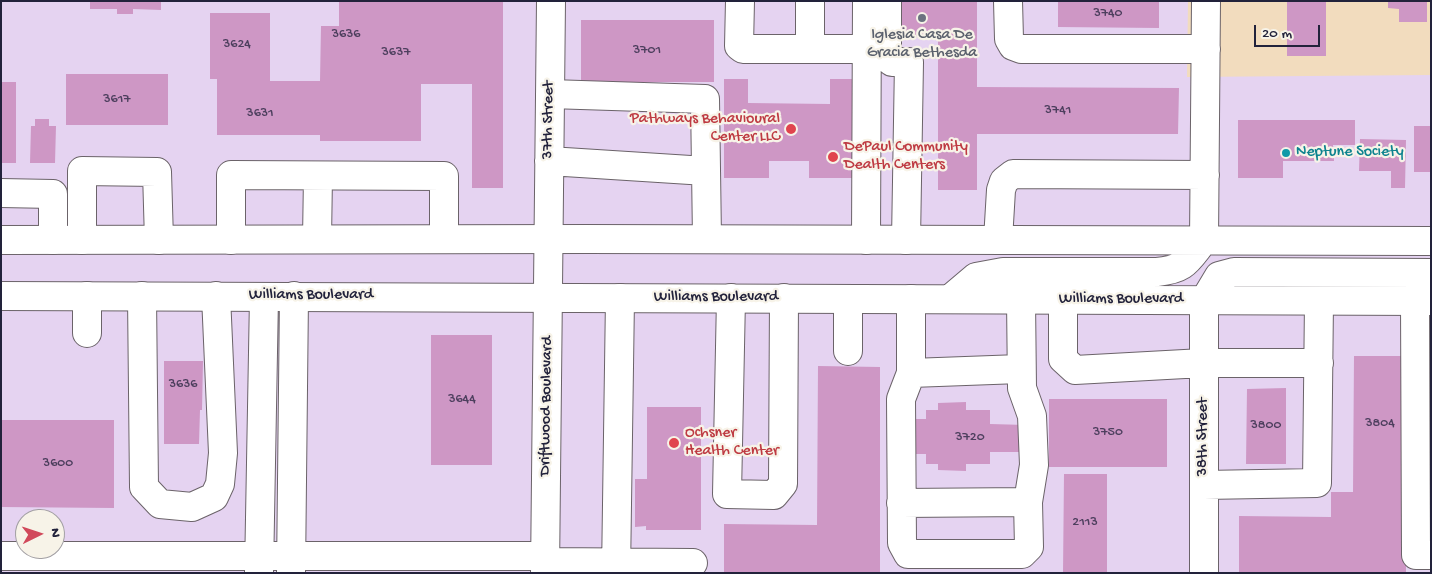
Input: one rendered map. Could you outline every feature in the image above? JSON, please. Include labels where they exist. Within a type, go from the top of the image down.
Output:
[{"type":"main road","name":"37th Street","points":[[548,239],[551,1]]},
{"type":"main road","points":[[740,1],[739,46],[742,49],[867,49]]},
{"type":"main road","points":[[810,1],[810,49]]},
{"type":"main road","points":[[866,240],[867,1]]},
{"type":"main road","points":[[887,1],[888,58],[892,62],[909,62],[906,240]]},
{"type":"main road","points":[[1008,1],[1009,39],[1013,46],[1021,49],[1206,49]]},
{"type":"main road","points":[[950,299],[976,277],[1003,272],[1157,272],[1174,270],[1185,264],[1204,240],[1206,1]]},
{"type":"main road","points":[[550,94],[705,99],[706,239]]},
{"type":"main road","points":[[549,161],[706,172]]},
{"type":"main road","points":[[71,240],[82,171],[157,172],[159,240]]},
{"type":"main road","points":[[231,240],[231,174],[444,176],[444,239]]},
{"type":"main road","points":[[998,240],[1001,190],[1004,181],[1013,174],[1205,175]]},
{"type":"main road","points":[[317,239],[318,176]]},
{"type":"main road","points":[[1,193],[53,194],[71,240]]},
{"type":"main road","name":"Driftwood Boulevard","points":[[545,563],[548,239]]},
{"type":"main road","points":[[1,240],[1431,241]]},
{"type":"main road","points":[[1,260],[71,240]]},
{"type":"main road","points":[[1204,301],[1219,276],[1234,272],[1431,273]]},
{"type":"main road","name":"Williams Boulevard","points":[[1,296],[1423,301]]},
{"type":"main road","points":[[87,296],[87,333]]},
{"type":"main road","points":[[142,296],[144,487],[160,504],[192,507],[214,497],[220,484],[223,454],[216,296]]},
{"type":"main road","points":[[259,565],[264,296]]},
{"type":"main road","points":[[291,564],[294,296]]},
{"type":"main road","points":[[616,568],[620,298]]},
{"type":"main road","points":[[731,298],[727,494],[774,495],[783,484],[784,298]]},
{"type":"main road","points":[[848,299],[848,350]]},
{"type":"main road","points":[[911,299],[911,373],[901,399],[902,543],[908,554],[1022,554],[1029,547],[1028,502],[1034,465],[1032,416],[1022,388],[1020,369],[1022,300]]},
{"type":"main road","points":[[1063,300],[1064,358],[1075,370],[1203,363],[1319,363]]},
{"type":"main road","name":"38th Street","points":[[1204,301],[1204,573]]},
{"type":"main road","points":[[1204,484],[1317,483],[1319,301]]},
{"type":"main road","points":[[1423,301],[1423,399],[1416,555],[1431,555]]},
{"type":"main road","points":[[911,373],[1020,369]]},
{"type":"main road","points":[[901,503],[1028,502]]},
{"type":"main road","points":[[1,556],[259,565],[545,563],[616,568],[693,562]]},
{"type":"shaded area","points":[[1,1],[1188,1],[1187,77],[1431,75],[1431,573],[1,573]]},
{"type":"building","points":[[90,1],[161,1],[161,10],[133,9],[133,14],[117,14],[117,9],[90,9]]},
{"type":"building","points":[[339,1],[503,1],[503,188],[472,188],[472,84],[421,84],[421,141],[320,141],[320,135],[217,135],[217,79],[210,79],[210,13],[270,13],[270,81],[320,81],[321,26],[339,26]]},
{"type":"building","points":[[894,1],[977,1],[977,87],[1179,88],[1178,134],[977,134],[977,190],[938,190],[938,38],[894,37]]},
{"type":"building","points":[[1058,1],[1159,1],[1159,28],[1058,27]]},
{"type":"building","points":[[1287,1],[1326,1],[1326,56],[1287,56]]},
{"type":"building","points":[[1388,1],[1427,1],[1427,22],[1399,22],[1399,9],[1388,8]]},
{"type":"building","points":[[581,20],[714,20],[714,82],[581,82]]},
{"type":"building","points":[[66,74],[168,74],[168,125],[66,125]]},
{"type":"building","points":[[724,79],[748,79],[748,103],[830,104],[830,79],[854,79],[854,178],[809,178],[809,161],[769,161],[769,178],[724,178]]},
{"type":"building","points":[[1,82],[16,82],[16,163],[1,163]]},
{"type":"building","points":[[35,119],[49,119],[49,126],[56,126],[55,163],[30,163],[31,126],[35,126]]},
{"type":"building","name":"Neptune Society","points":[[1238,120],[1355,120],[1355,145],[1333,145],[1334,161],[1283,161],[1283,178],[1238,178]]},
{"type":"building","points":[[1414,126],[1431,126],[1431,172],[1414,172]]},
{"type":"building","points":[[1360,139],[1406,140],[1405,188],[1391,188],[1391,171],[1359,171]]},
{"type":"building","points":[[431,335],[492,335],[492,465],[431,465]]},
{"type":"building","points":[[1354,356],[1406,356],[1406,573],[1239,572],[1239,516],[1331,517],[1331,492],[1353,492]]},
{"type":"building","points":[[164,361],[203,361],[199,444],[164,444]]},
{"type":"building","points":[[818,366],[880,367],[880,573],[724,573],[724,524],[817,525]]},
{"type":"building","points":[[1286,388],[1286,464],[1246,464],[1247,389]]},
{"type":"building","points":[[1049,399],[1167,399],[1167,467],[1049,467]]},
{"type":"building","points":[[966,402],[966,410],[990,410],[990,424],[1026,425],[1026,452],[990,452],[990,464],[966,464],[966,471],[938,470],[938,464],[926,464],[926,454],[913,454],[913,419],[926,419],[926,410],[938,410],[938,403]]},
{"type":"building","name":"Ochsner Health Center","points":[[647,407],[701,407],[701,530],[646,530],[646,526],[635,527],[635,479],[647,479]]},
{"type":"building","points":[[1,420],[114,420],[114,508],[1,507]]},
{"type":"building","points":[[1064,474],[1107,474],[1107,573],[1063,573]]},
{"type":"place","name":"Iglesia Casa De Gracia Bethesda","points":[[922,18]]},
{"type":"place","name":"Pathways Behavioural Center LLC","points":[[791,129]]},
{"type":"place","name":"Neptune Society","points":[[1286,153]]},
{"type":"place","name":"DePaul Community Dealth Centers","points":[[833,157]]},
{"type":"place","name":"Ochsner Health Center","points":[[674,443]]}]
